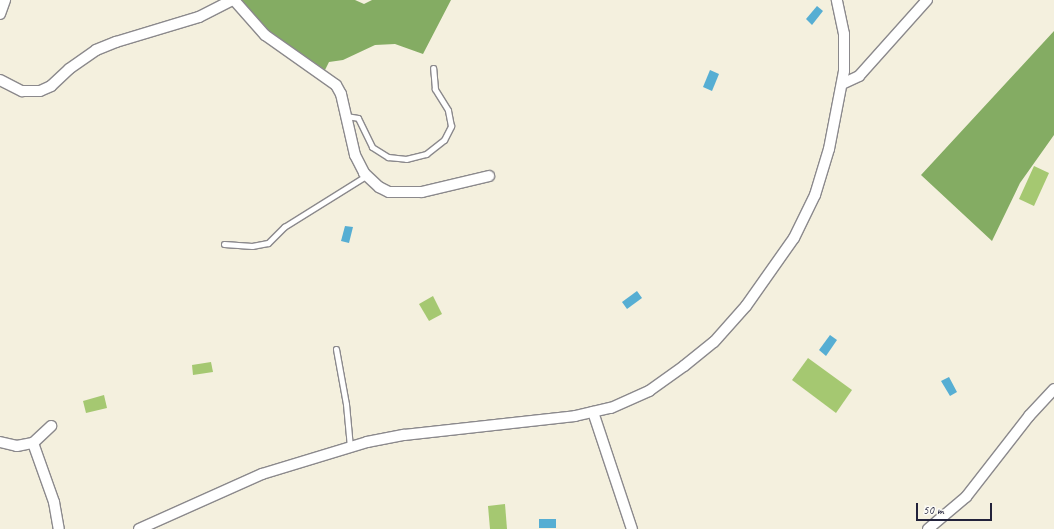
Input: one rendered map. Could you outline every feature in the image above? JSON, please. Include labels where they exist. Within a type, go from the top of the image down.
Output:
[{"type":"street","points":[[0,14],[5,0]]},
{"type":"street","points":[[0,80],[22,91],[40,91],[51,86],[69,69],[96,50],[116,42],[200,17],[234,0],[265,35],[336,85],[341,94],[350,144],[366,176],[389,192],[422,192],[489,176]]},
{"type":"street","points":[[140,529],[262,474],[350,447],[393,436],[593,412],[624,403],[663,381],[714,342],[746,306],[789,246],[815,195],[824,167],[842,84],[844,34],[838,0]]},
{"type":"street","points":[[842,84],[859,76],[927,0]]},
{"type":"street","points":[[928,529],[971,492],[1029,416],[1054,389]]},
{"type":"street","points":[[593,412],[632,529]]},
{"type":"street","points":[[0,442],[17,446],[33,443],[51,426]]},
{"type":"street","points":[[33,443],[54,502],[59,529]]},
{"type":"lane","points":[[345,115],[358,118],[372,147],[388,157],[406,159],[426,154],[444,140],[451,126],[448,110],[434,89],[433,68]]},
{"type":"lane","points":[[224,244],[252,246],[268,243],[284,227],[366,176]]},
{"type":"lane","points":[[336,349],[346,404],[350,447]]},
{"type":"green space","points":[[240,0],[355,0],[364,4],[372,0],[451,0],[423,54],[395,44],[375,45],[343,60],[329,62],[325,70],[271,33]]},
{"type":"green space","points":[[1054,31],[1054,135],[1020,183],[992,241],[921,175]]},
{"type":"green space","points":[[1034,166],[1049,173],[1034,206],[1019,199]]},
{"type":"green space","points":[[433,296],[442,314],[429,321],[419,304]]},
{"type":"green space","points":[[808,358],[852,390],[836,413],[792,380]]},
{"type":"green space","points":[[211,362],[213,372],[193,375],[192,365]]},
{"type":"green space","points":[[104,395],[107,408],[86,413],[83,401]]},
{"type":"green space","points":[[505,504],[507,529],[490,529],[488,506]]},
{"type":"water","points":[[817,6],[823,11],[812,25],[806,19]]},
{"type":"water","points":[[710,70],[719,74],[712,91],[703,87]]},
{"type":"water","points":[[345,226],[353,227],[349,243],[341,241]]},
{"type":"water","points":[[637,291],[642,298],[627,309],[622,302]]},
{"type":"water","points":[[830,335],[837,340],[826,356],[819,350]]},
{"type":"water","points":[[949,377],[957,392],[950,396],[941,381]]},
{"type":"water","points":[[539,519],[556,519],[556,528],[539,528]]}]
